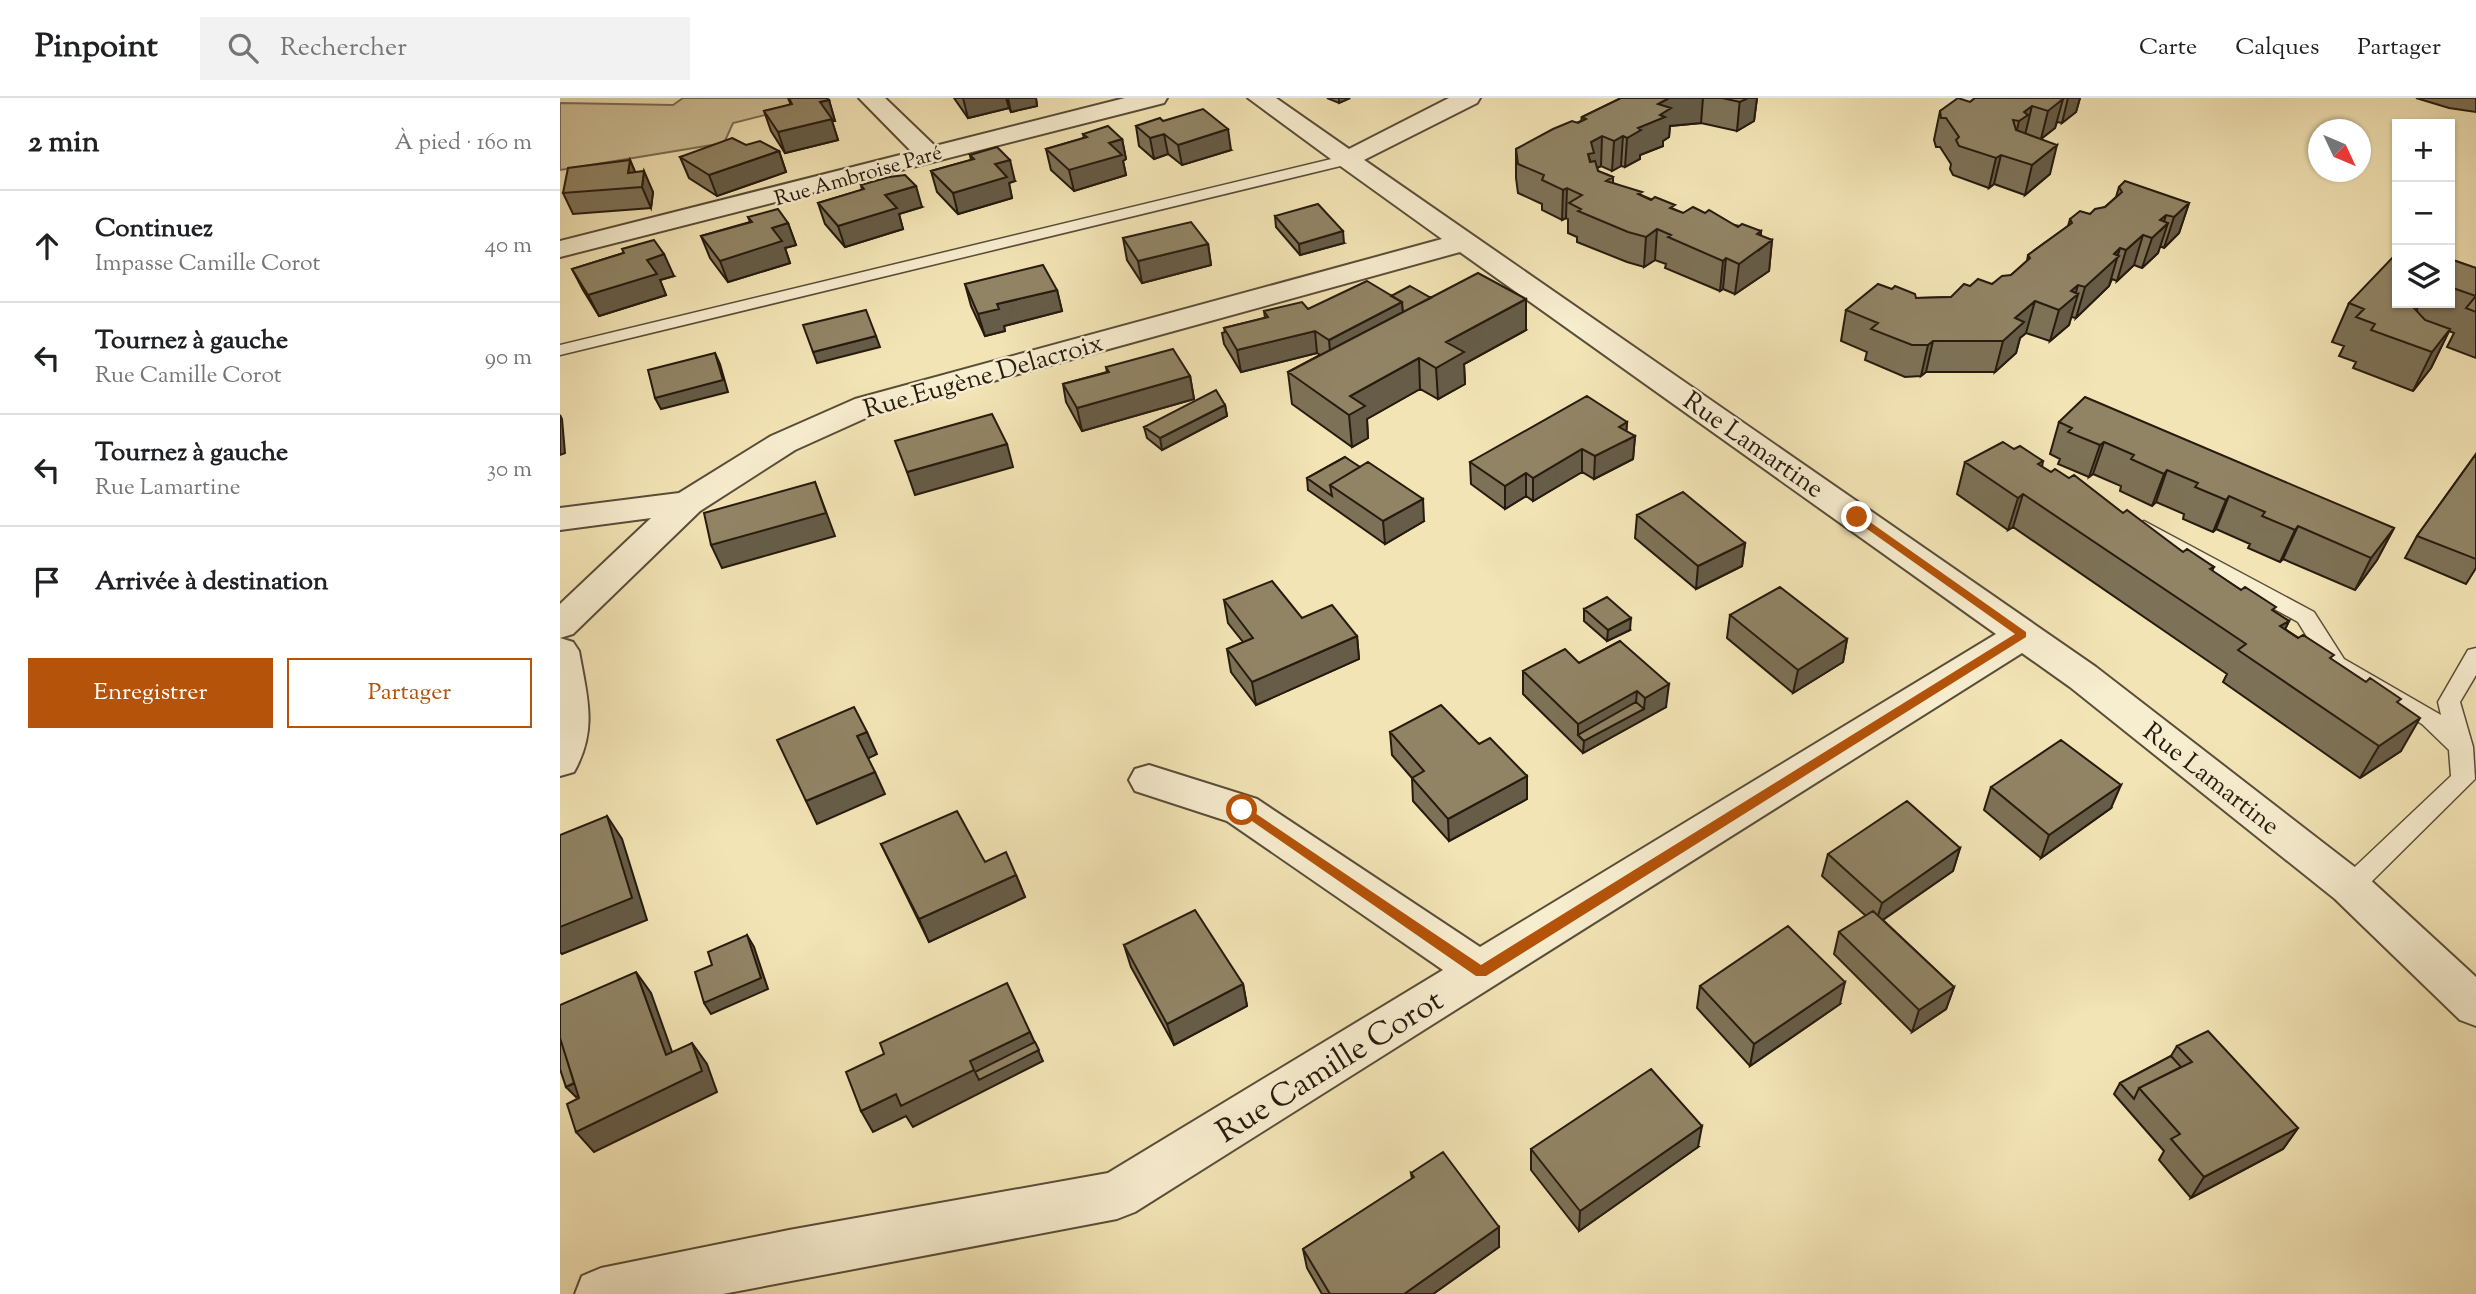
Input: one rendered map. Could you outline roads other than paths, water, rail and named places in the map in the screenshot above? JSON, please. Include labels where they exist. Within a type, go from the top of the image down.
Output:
[{"type":"street","points":[[871,98],[930,155]]},
{"type":"street","name":"Rue Ambroise Paré","points":[[560,249],[761,201],[1155,98]]},
{"type":"street","name":"Rue Lamartine","points":[[1260,98],[1467,241],[2083,677],[2350,887],[2476,1006]]},
{"type":"street","points":[[1348,160],[1468,98]]},
{"type":"street","name":"Rue Eugène Delacroix","points":[[560,625],[688,503],[783,443],[866,406],[1467,241]]},
{"type":"street","points":[[560,519],[688,503]]},
{"type":"street","name":"Rue Camille Corot","points":[[601,1294],[789,1255],[1117,1195],[2022,635]]},
{"type":"street","points":[[560,652],[569,713],[567,750],[560,761]]},
{"type":"street","points":[[1149,780],[1242,810],[1481,972]]},
{"type":"lane","points":[[560,350],[1348,160]]},
{"type":"lane","points":[[2123,517],[2306,617],[2336,665],[2430,718],[2461,747]]},
{"type":"lane","points":[[2350,887],[2463,779],[2461,747],[2449,702],[2476,656]]}]
